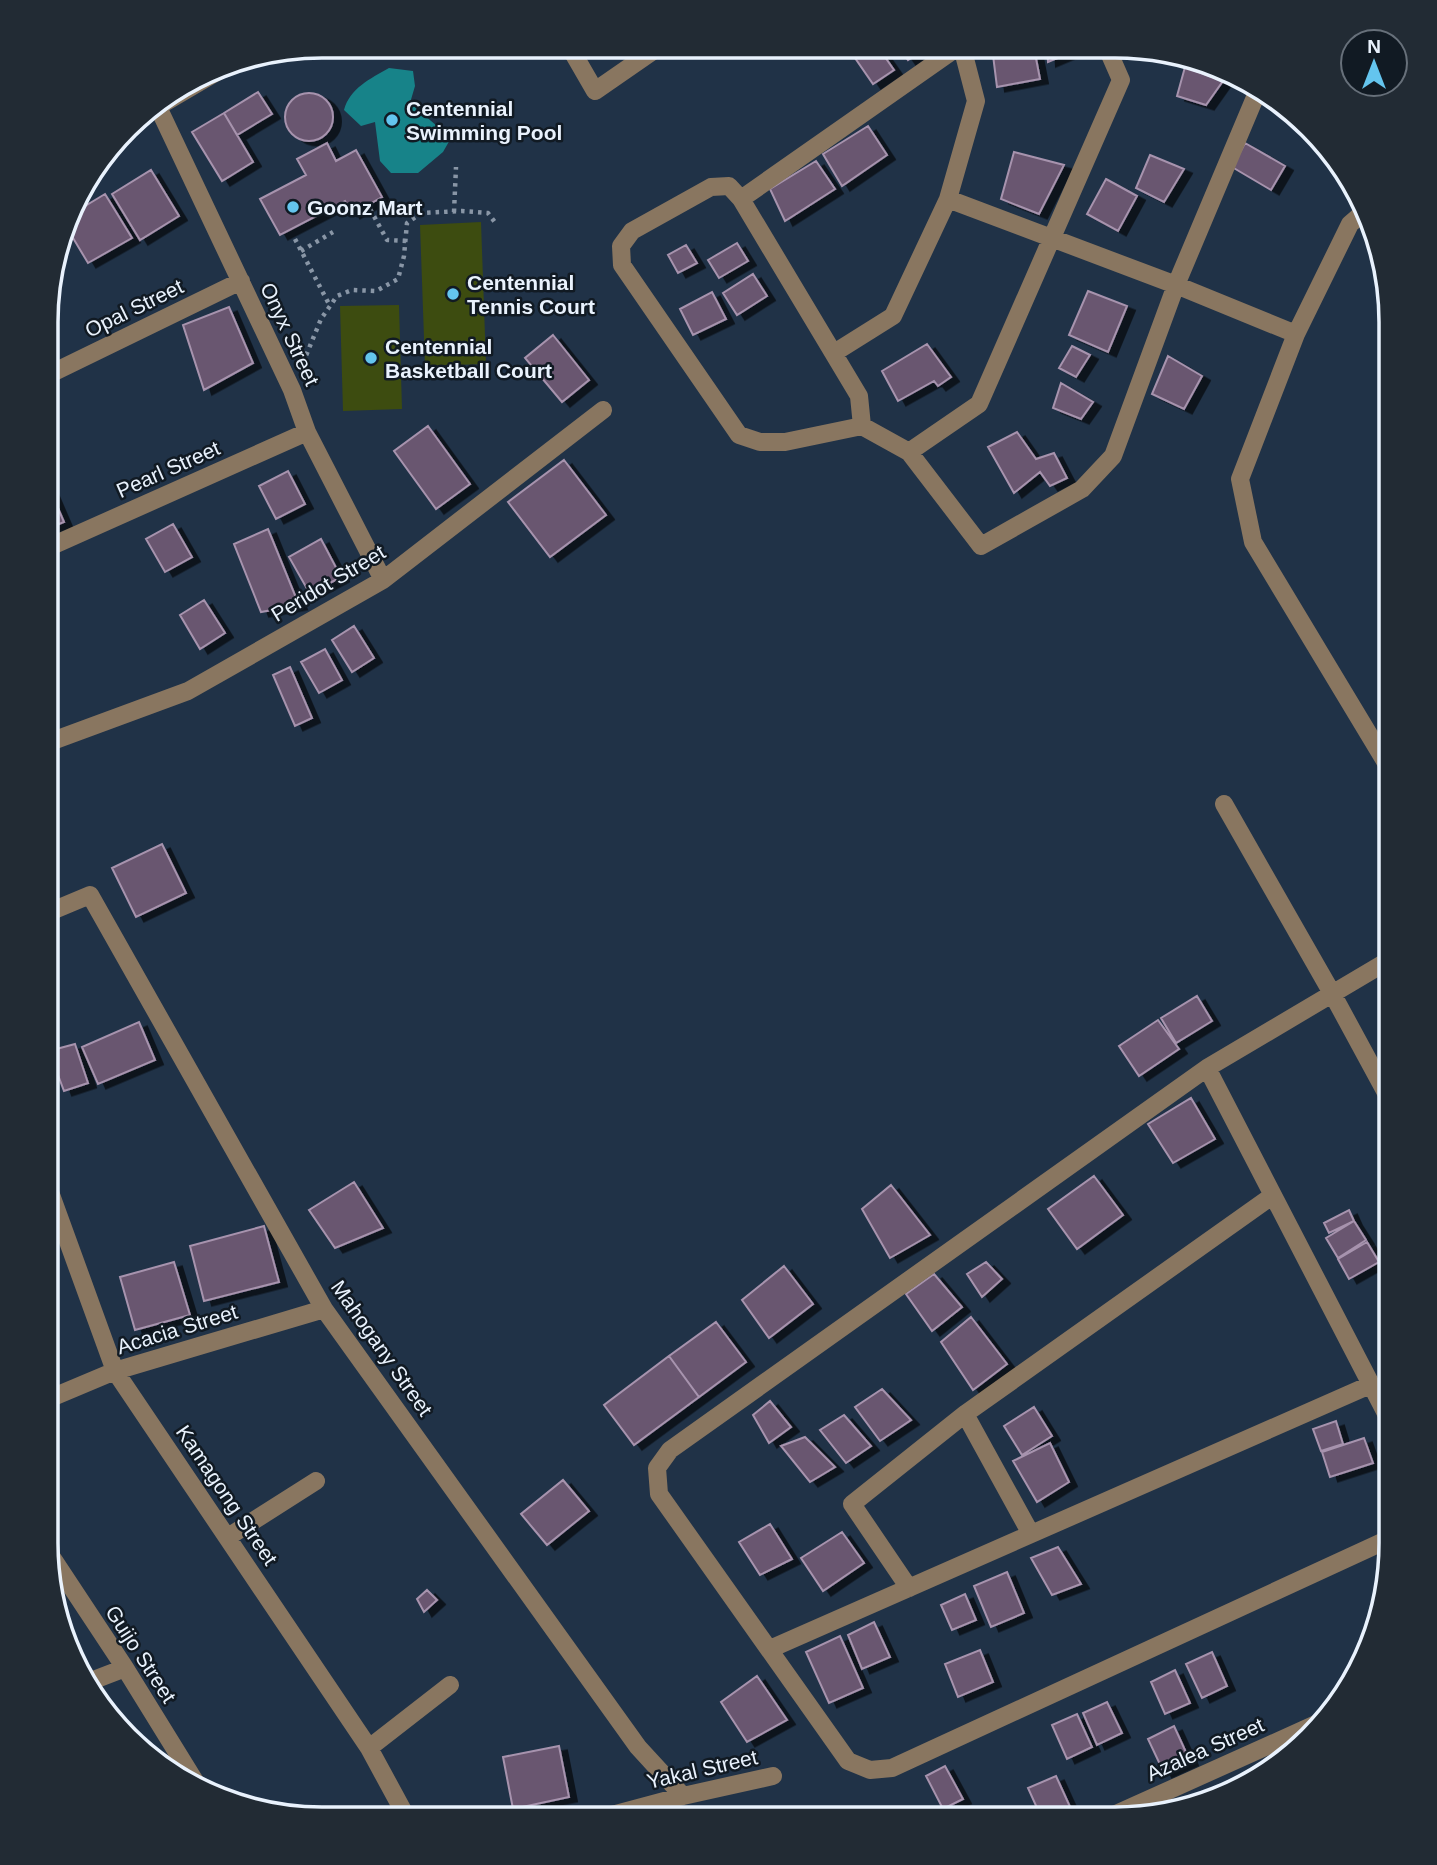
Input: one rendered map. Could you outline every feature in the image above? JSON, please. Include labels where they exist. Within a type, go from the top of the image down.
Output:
[{"type":"street","points":[[576,58],[595,91],[644,58]]},
{"type":"street","points":[[741,200],[944,58]]},
{"type":"street","points":[[834,353],[893,316],[948,199],[976,100],[963,58]]},
{"type":"street","points":[[909,452],[979,404],[1121,80],[1111,58]]},
{"type":"street","points":[[862,426],[859,397],[741,200],[729,186],[711,187],[632,231],[621,246],[622,265],[739,435],[760,442],[785,442],[862,426],[909,452],[981,547],[1082,489],[1114,456],[1176,285],[1255,98]]},
{"type":"street","name":"Onyx Street","points":[[161,112],[292,390],[307,432],[383,580]]},
{"type":"street","points":[[948,199],[1053,237],[1296,334]]},
{"type":"street","points":[[1358,218],[1350,224],[1296,334],[1240,479],[1253,542],[1379,751]]},
{"type":"street","name":"Opal Street","points":[[58,370],[241,281]]},
{"type":"street","name":"Peridot Street","points":[[58,739],[188,691],[383,580],[603,410]]},
{"type":"street","name":"Pearl Street","points":[[58,543],[307,432]]},
{"type":"street","points":[[1224,804],[1379,1080]]},
{"type":"street","name":"Mahogany Street","points":[[58,908],[90,895],[324,1309],[638,1747],[683,1796]]},
{"type":"street","points":[[1379,966],[1207,1068],[670,1450],[657,1468],[659,1494],[848,1761],[870,1770],[892,1768],[1379,1544]]},
{"type":"street","points":[[1207,1068],[1379,1401]]},
{"type":"street","points":[[909,1588],[852,1504],[965,1414],[1272,1196]]},
{"type":"street","name":"Kamagong Street","points":[[58,1214],[115,1371],[369,1748],[401,1807]]},
{"type":"street","name":"Acacia Street","points":[[58,1395],[115,1371],[324,1309]]},
{"type":"street","points":[[770,1649],[1370,1385]]},
{"type":"street","points":[[965,1414],[1031,1534]]},
{"type":"street","points":[[228,1537],[316,1481]]},
{"type":"street","name":"Guijo Street","points":[[59,1568],[189,1771]]},
{"type":"street","points":[[96,1679],[125,1668]]},
{"type":"street","points":[[369,1748],[450,1685]]},
{"type":"street","name":"Azalea Street","points":[[1144,1806],[1300,1732]]},
{"type":"street","name":"Yakal Street","points":[[642,1807],[773,1776]]},
{"type":"path","points":[[454,212],[456,167]]},
{"type":"path","points":[[370,209],[387,240],[406,241]]},
{"type":"path","points":[[292,390],[321,319],[337,296],[352,290],[376,291],[398,279],[407,223],[421,213],[454,212],[488,213],[497,225]]},
{"type":"path","points":[[301,251],[333,232]]},
{"type":"path","points":[[295,239],[330,306]]},
{"type":"shaded area","name":"Centennial Swimming Pool","points":[[389,68],[413,71],[415,86],[410,103],[451,138],[443,152],[418,173],[391,173],[380,161],[375,122],[361,126],[344,110],[356,90]]},
{"type":"shaded area","name":"Centennial Tennis Court","points":[[481,222],[486,364],[425,366],[420,225]]},
{"type":"shaded area","name":"Centennial Basketball Court","points":[[399,305],[402,409],[343,411],[340,306]]},
{"type":"building","points":[[855,58],[886,58],[894,70],[873,84]]},
{"type":"building","points":[[993,58],[1036,58],[1040,79],[997,87]]},
{"type":"building","points":[[1185,68],[1223,81],[1206,105],[1177,96]]},
{"type":"building","points":[[258,92],[272,114],[237,135],[224,113]]},
{"type":"building","points":[[309,93],[326,100],[333,117],[326,134],[309,141],[292,134],[285,117],[292,100]]},
{"type":"building","points":[[224,113],[253,162],[222,181],[192,132]]},
{"type":"building","points":[[868,126],[887,155],[842,186],[823,154]]},
{"type":"building","points":[[327,143],[336,161],[356,150],[382,197],[352,214],[345,201],[280,235],[260,199],[306,175],[297,159]]},
{"type":"building","points":[[1245,143],[1285,166],[1271,190],[1232,167]]},
{"type":"building","points":[[1014,152],[1064,165],[1039,214],[1001,199]]},
{"type":"building","points":[[1150,155],[1184,169],[1164,202],[1136,188]]},
{"type":"building","points":[[816,161],[835,189],[785,221],[770,189]]},
{"type":"building","points":[[151,170],[179,216],[140,240],[112,194]]},
{"type":"building","points":[[1106,179],[1137,196],[1118,231],[1087,214]]},
{"type":"building","points":[[105,194],[132,238],[88,263],[72,237],[84,207]]},
{"type":"building","points":[[737,243],[748,261],[719,278],[708,260]]},
{"type":"building","points":[[686,245],[697,263],[678,273],[668,255]]},
{"type":"building","points":[[753,274],[767,296],[737,315],[723,293]]},
{"type":"building","points":[[1088,291],[1127,306],[1108,352],[1069,335]]},
{"type":"building","points":[[712,292],[726,319],[693,335],[680,309]]},
{"type":"building","points":[[229,307],[253,363],[204,390],[183,325]]},
{"type":"building","points":[[553,335],[589,380],[562,402],[525,358]]},
{"type":"building","points":[[927,344],[951,377],[938,386],[934,381],[898,401],[882,371]]},
{"type":"building","points":[[1072,346],[1090,355],[1076,377],[1059,368]]},
{"type":"building","points":[[1168,356],[1202,376],[1184,409],[1152,394]]},
{"type":"building","points":[[1061,383],[1093,402],[1081,419],[1053,408]]},
{"type":"building","points":[[428,426],[470,484],[436,509],[394,451]]},
{"type":"building","points":[[1017,432],[1036,459],[1054,453],[1067,478],[1050,486],[1040,472],[1014,493],[988,447]]},
{"type":"building","points":[[564,460],[606,515],[550,557],[508,502]]},
{"type":"building","points":[[288,471],[305,504],[276,519],[259,486]]},
{"type":"building","points":[[58,508],[64,522],[58,524]]},
{"type":"building","points":[[173,524],[192,557],[165,572],[146,539]]},
{"type":"building","points":[[268,529],[299,605],[261,612],[234,544]]},
{"type":"building","points":[[321,539],[341,577],[310,594],[289,557]]},
{"type":"building","points":[[204,600],[225,633],[200,649],[180,615]]},
{"type":"building","points":[[354,626],[374,658],[352,672],[332,640]]},
{"type":"building","points":[[325,649],[342,680],[319,693],[301,662]]},
{"type":"building","points":[[290,667],[312,718],[295,726],[273,675]]},
{"type":"building","points":[[162,844],[186,893],[136,917],[112,868]]},
{"type":"building","points":[[1197,996],[1212,1021],[1176,1043],[1161,1018]]},
{"type":"building","points":[[1158,1020],[1179,1049],[1139,1076],[1119,1046]]},
{"type":"building","points":[[139,1022],[155,1060],[98,1084],[82,1047]]},
{"type":"building","points":[[75,1044],[88,1083],[64,1091],[58,1075],[58,1049]]},
{"type":"building","points":[[1191,1098],[1215,1139],[1173,1163],[1148,1124]]},
{"type":"building","points":[[1094,1176],[1123,1215],[1077,1249],[1048,1209]]},
{"type":"building","points":[[354,1182],[383,1228],[335,1248],[309,1210]]},
{"type":"building","points":[[891,1185],[930,1235],[890,1258],[862,1209]]},
{"type":"building","points":[[1349,1210],[1354,1221],[1329,1233],[1324,1223]]},
{"type":"building","points":[[1354,1221],[1366,1240],[1338,1258],[1326,1238]]},
{"type":"building","points":[[264,1226],[279,1282],[204,1301],[190,1246]]},
{"type":"building","points":[[1367,1242],[1379,1262],[1349,1279],[1338,1259]]},
{"type":"building","points":[[174,1262],[190,1315],[135,1330],[120,1277]]},
{"type":"building","points":[[986,1262],[1002,1279],[982,1297],[967,1274]]},
{"type":"building","points":[[784,1266],[813,1304],[769,1338],[742,1300]]},
{"type":"building","points":[[934,1274],[962,1307],[932,1331],[906,1294]]},
{"type":"building","points":[[971,1317],[1007,1364],[973,1390],[941,1342]]},
{"type":"building","points":[[716,1322],[746,1362],[699,1397],[669,1356]]},
{"type":"building","points":[[669,1356],[699,1397],[634,1445],[604,1405]]},
{"type":"building","points":[[882,1389],[911,1420],[880,1441],[855,1407]]},
{"type":"building","points":[[770,1401],[791,1427],[769,1443],[753,1415]]},
{"type":"building","points":[[1034,1407],[1052,1436],[1022,1455],[1004,1426]]},
{"type":"building","points":[[844,1415],[871,1446],[846,1463],[820,1430]]},
{"type":"building","points":[[1336,1421],[1343,1444],[1321,1451],[1313,1429]]},
{"type":"building","points":[[805,1437],[835,1467],[810,1482],[781,1446]]},
{"type":"building","points":[[1364,1438],[1373,1463],[1330,1477],[1322,1452]]},
{"type":"building","points":[[1050,1443],[1069,1482],[1037,1502],[1013,1461]]},
{"type":"building","points":[[563,1480],[589,1511],[547,1545],[521,1514]]},
{"type":"building","points":[[770,1524],[792,1559],[760,1575],[739,1542]]},
{"type":"building","points":[[842,1532],[864,1563],[823,1591],[801,1558]]},
{"type":"building","points":[[1058,1547],[1081,1584],[1052,1595],[1031,1558]]},
{"type":"building","points":[[1007,1572],[1024,1613],[991,1627],[974,1586]]},
{"type":"building","points":[[427,1590],[437,1600],[424,1612],[417,1599]]},
{"type":"building","points":[[965,1594],[976,1620],[952,1630],[941,1605]]},
{"type":"building","points":[[874,1622],[890,1657],[862,1669],[848,1635]]},
{"type":"building","points":[[840,1636],[863,1688],[829,1703],[806,1652]]},
{"type":"building","points":[[980,1650],[993,1682],[958,1697],[945,1664]]},
{"type":"building","points":[[1212,1652],[1227,1686],[1202,1698],[1186,1664]]},
{"type":"building","points":[[1175,1670],[1190,1703],[1165,1714],[1151,1682]]},
{"type":"building","points":[[757,1676],[787,1720],[747,1742],[721,1702]]},
{"type":"building","points":[[1107,1702],[1122,1733],[1097,1745],[1083,1713]]},
{"type":"building","points":[[1077,1714],[1092,1747],[1067,1759],[1052,1725]]},
{"type":"building","points":[[1174,1726],[1190,1761],[1164,1773],[1148,1739]]},
{"type":"building","points":[[559,1746],[569,1797],[513,1807],[503,1757]]},
{"type":"building","points":[[945,1766],[963,1799],[942,1807],[926,1776]]},
{"type":"building","points":[[1056,1776],[1070,1807],[1037,1807],[1028,1788]]},
{"type":"place","name":"Centennial Swimming Pool","points":[[392,120]]},
{"type":"place","name":"Goonz Mart","points":[[293,207]]},
{"type":"place","name":"Centennial Tennis Court","points":[[453,294]]},
{"type":"place","name":"Centennial Basketball Court","points":[[371,358]]}]
